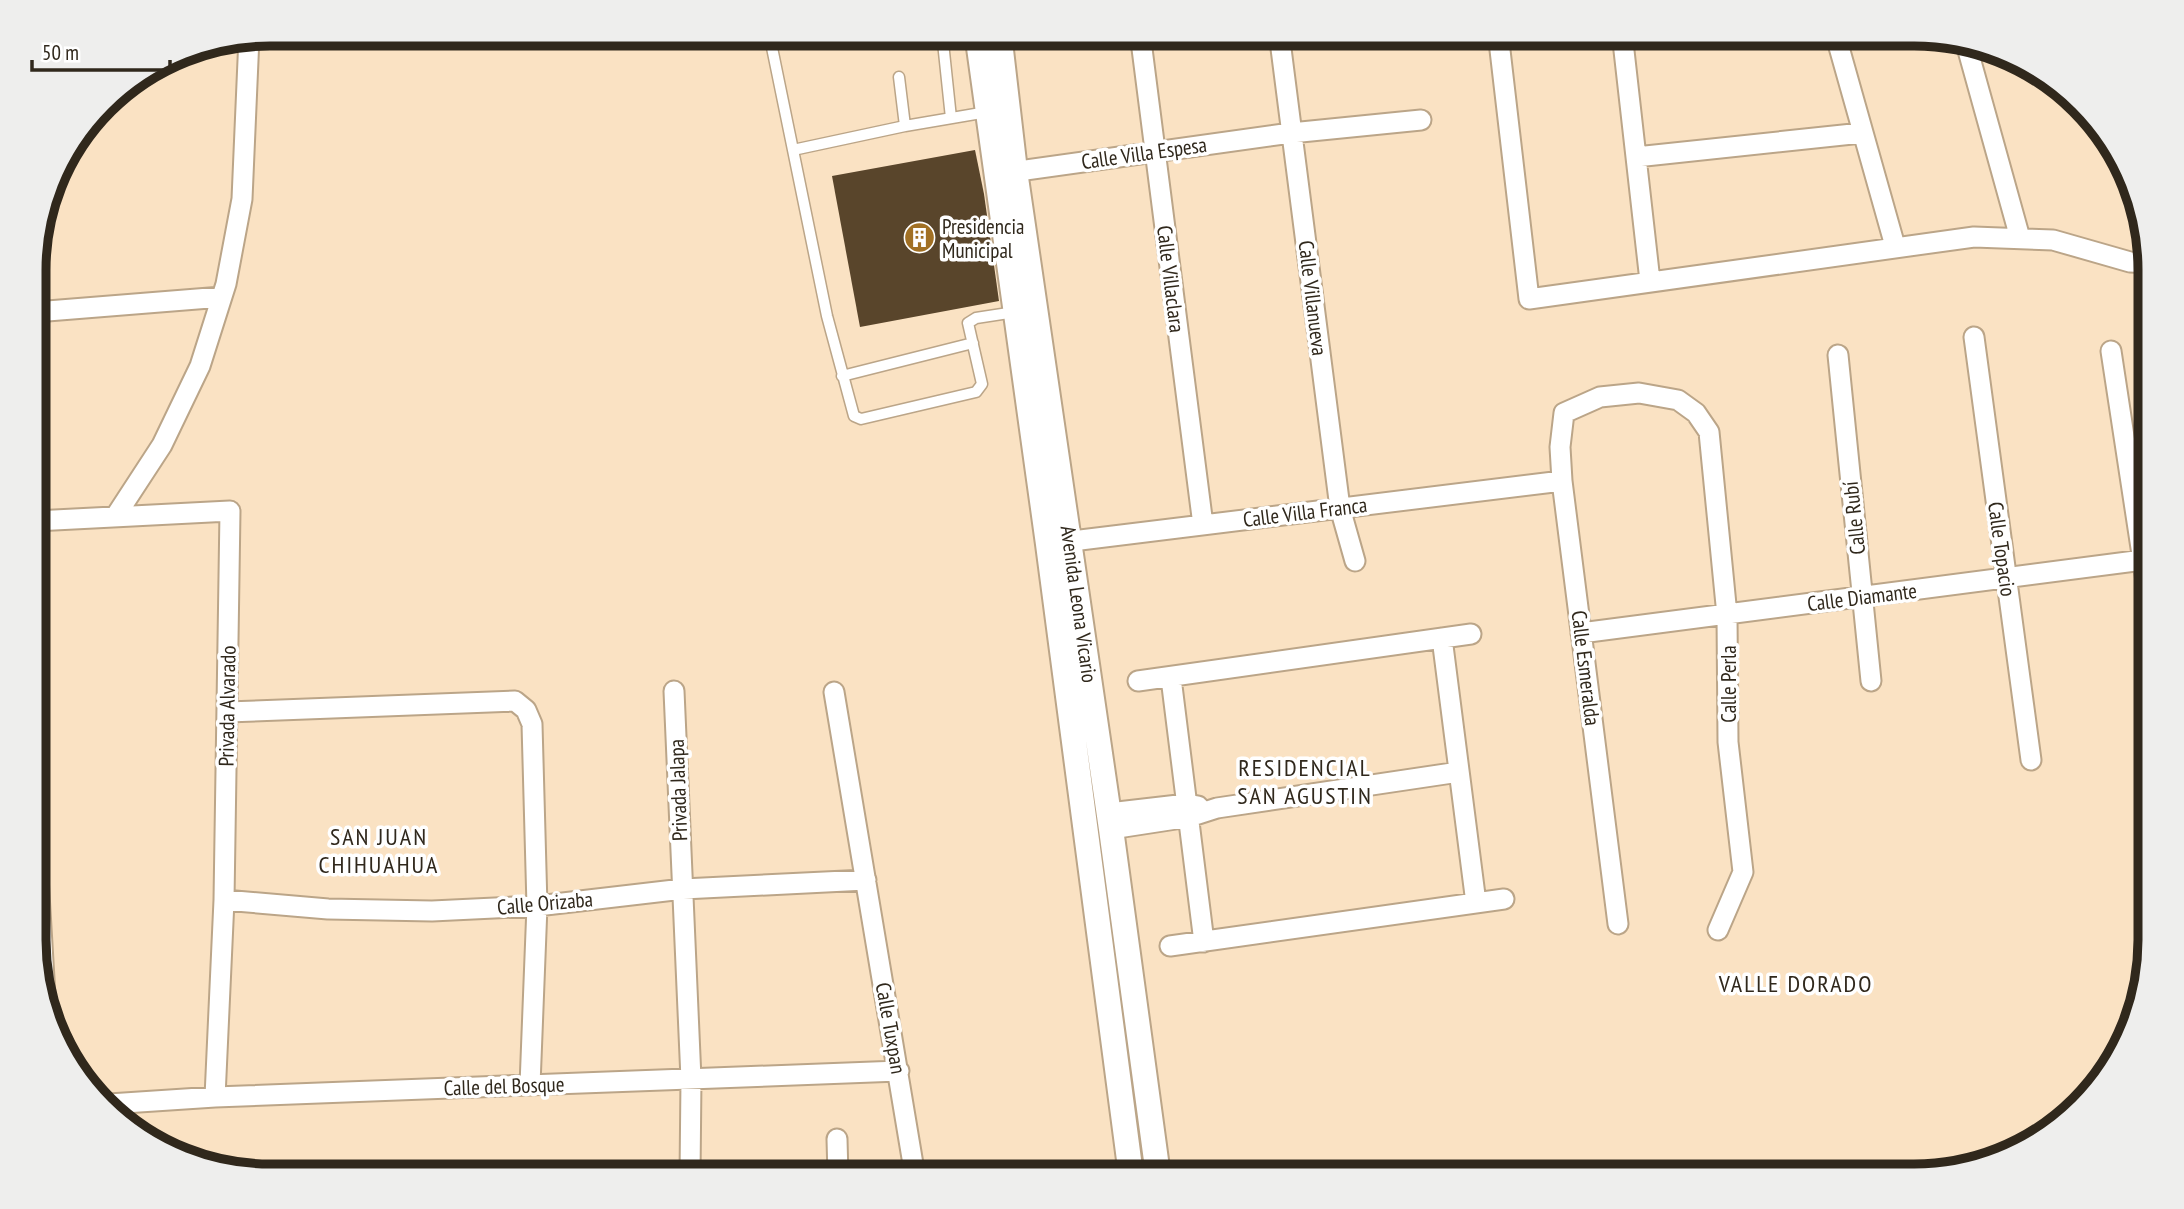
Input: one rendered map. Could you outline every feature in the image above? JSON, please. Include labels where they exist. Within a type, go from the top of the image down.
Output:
[{"type":"street","name":"Avenida Leona Vicario","points":[[979,46],[987,111],[1006,173],[1059,542],[1130,1163]]},
{"type":"street","name":"Avenida Leona Vicario","points":[[1000,46],[1015,312],[1110,821],[1156,1163]]},
{"type":"street","name":"Calle Villaclara","points":[[1142,46],[1203,524]]},
{"type":"street","name":"Calle Villanueva","points":[[1281,46],[1340,508],[1354,561]]},
{"type":"street","points":[[1500,46],[1529,299],[1974,237],[2053,240],[2138,262]]},
{"type":"street","points":[[1623,46],[1650,281]]},
{"type":"street","points":[[1839,46],[1895,246]]},
{"type":"street","points":[[46,520],[115,517],[168,433],[200,366],[226,284],[242,199],[249,47]]},
{"type":"street","points":[[1968,52],[2020,238]]},
{"type":"street","name":"Calle Villa Espesa","points":[[1006,173],[1292,133],[1421,120]]},
{"type":"street","points":[[1636,157],[1863,133]]},
{"type":"street","points":[[46,311],[222,297]]},
{"type":"street","name":"Calle Topacio","points":[[1974,337],[2031,760]]},
{"type":"street","points":[[2111,351],[2138,528]]},
{"type":"street","name":"Calle Rubí","points":[[1838,355],[1871,681]]},
{"type":"street","name":"Calle Perla","points":[[1564,413],[1600,397],[1639,393],[1678,400],[1696,413],[1709,432],[1727,615],[1728,741],[1743,872],[1718,930]]},
{"type":"street","name":"Calle Esmeralda","points":[[1564,413],[1560,447],[1562,481],[1618,924]]},
{"type":"street","name":"Calle Villa Franca","points":[[1059,542],[1562,481]]},
{"type":"street","name":"Privada Alvarado","points":[[115,517],[230,511],[224,900],[215,1097]]},
{"type":"street","name":"Calle Diamante","points":[[1581,633],[2138,562]]},
{"type":"street","points":[[1138,681],[1471,634]]},
{"type":"street","points":[[1442,638],[1476,904]]},
{"type":"street","points":[[1171,678],[1204,942]]},
{"type":"street","name":"Privada Jalapa","points":[[674,691],[691,1079],[690,1164]]},
{"type":"street","name":"Calle Tuxpan","points":[[834,692],[913,1164]]},
{"type":"street","points":[[227,712],[515,701],[526,710],[532,724],[537,906],[530,1085]]},
{"type":"street","points":[[1110,821],[1459,772]]},
{"type":"street","name":"Calle Orizaba","points":[[224,900],[328,909],[432,911],[537,906],[682,889],[866,880]]},
{"type":"street","points":[[1170,946],[1504,900]]},
{"type":"street","name":"Calle del Bosque","points":[[117,1103],[215,1097],[899,1071]]},
{"type":"street","points":[[836,1139],[837,1164]]},
{"type":"lane","points":[[772,46],[827,316],[854,416],[861,419],[976,392],[982,384],[968,324],[972,320],[1015,312]]},
{"type":"lane","points":[[943,46],[951,118]]},
{"type":"lane","points":[[899,77],[905,125]]},
{"type":"lane","points":[[793,150],[905,125],[987,111]]},
{"type":"lane","points":[[842,376],[973,343]]},
{"type":"building","name":"Presidencia Municipal","points":[[975,150],[999,301],[860,327],[832,176]]},
{"type":"place","name":"Presidencia Municipal","points":[[919,238]]},
{"type":"district","name":"RESIDENCIAL SAN AGUSTIN","points":[[1305,781]]},
{"type":"district","name":"SAN JUAN CHIHUAHUA","points":[[379,850]]},
{"type":"district","name":"VALLE DORADO","points":[[1796,983]]}]
